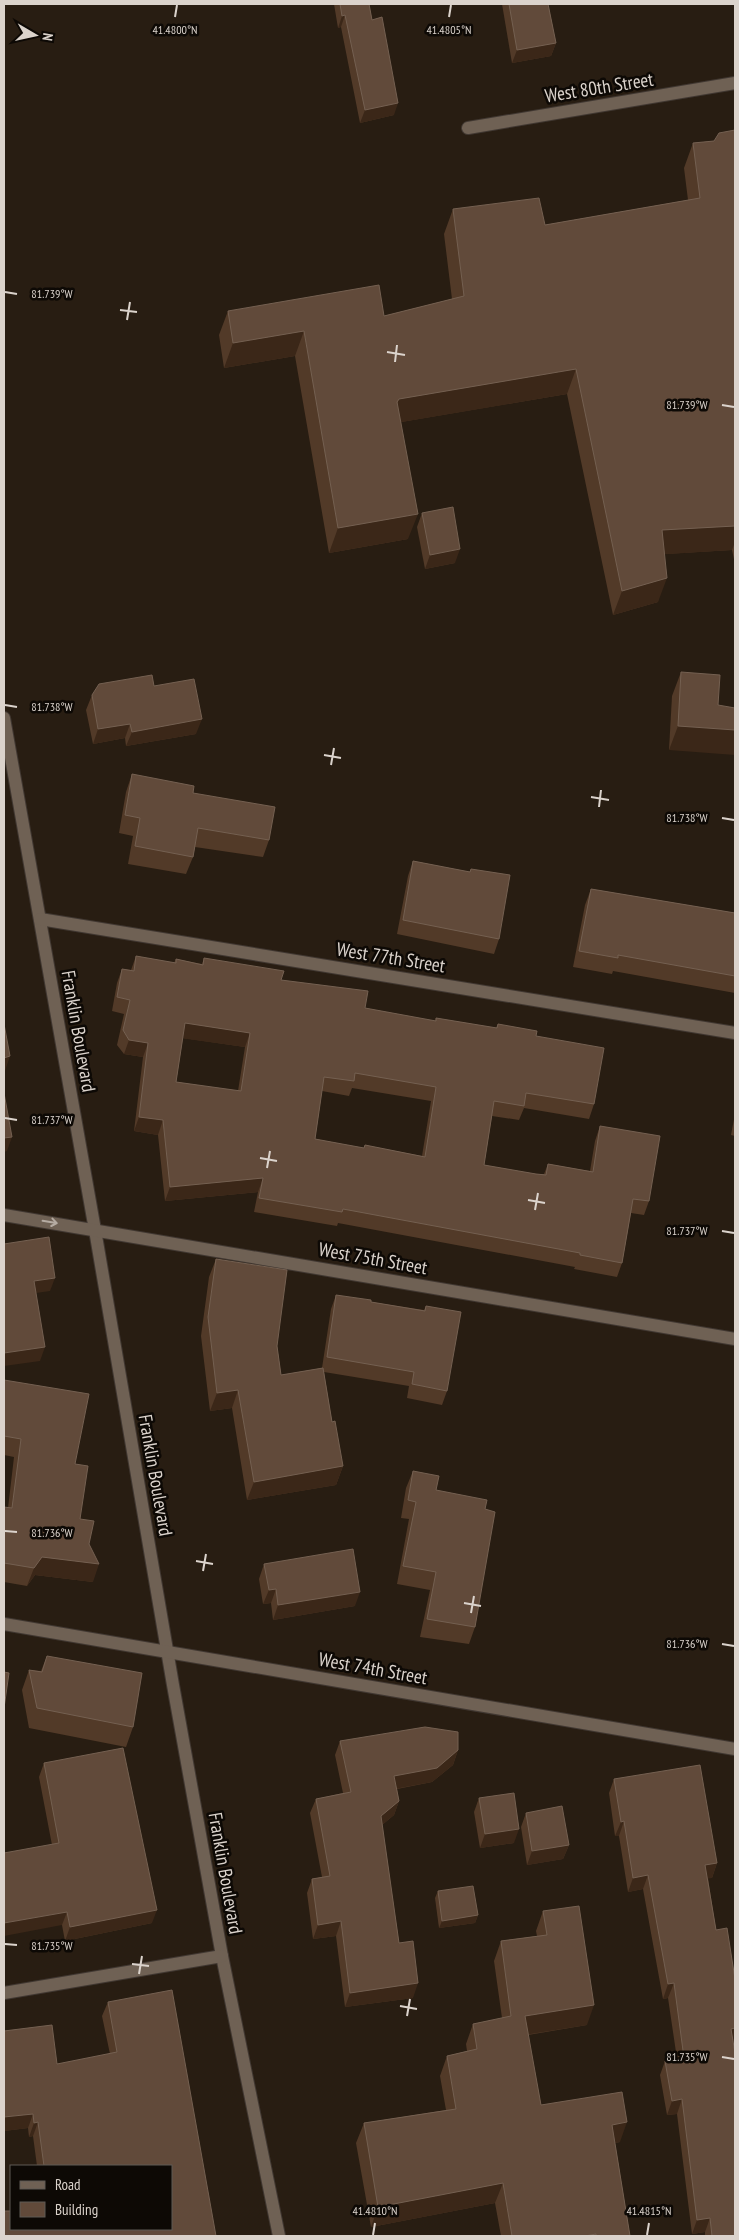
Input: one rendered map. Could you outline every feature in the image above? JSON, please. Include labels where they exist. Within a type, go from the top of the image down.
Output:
[{"type":"street","name":"West 80th Street","points":[[468,128],[735,83]]},
{"type":"street","name":"Franklin Boulevard","points":[[4,718],[9,785],[40,919],[222,1956],[278,2236]]},
{"type":"street","name":"West 77th Street","points":[[40,919],[735,1033]]},
{"type":"street","name":"West 75th Street","points":[[4,1215],[735,1339]]},
{"type":"street","name":"West 74th Street","points":[[4,1624],[735,1749]]},
{"type":"street","points":[[4,1993],[222,1956]]},
{"type":"building","points":[[340,4],[369,4],[372,20],[382,17],[398,103],[365,110],[345,15],[342,16]]},
{"type":"building","points":[[509,4],[548,4],[556,43],[517,50]]},
{"type":"building","points":[[735,130],[735,526],[662,530],[667,578],[622,591],[576,369],[399,399],[397,402],[418,514],[338,528],[304,331],[233,343],[228,311],[379,285],[384,316],[464,296],[453,209],[539,198],[545,225],[700,198],[693,143],[714,141],[719,133]]},
{"type":"building","points":[[453,507],[460,549],[430,555],[422,513]]},
{"type":"building","points":[[681,672],[720,675],[718,705],[735,708],[735,730],[678,726]]},
{"type":"building","points":[[152,675],[154,686],[194,679],[202,719],[132,732],[130,724],[98,729],[92,695],[99,684]]},
{"type":"building","points":[[132,774],[194,786],[193,793],[275,807],[269,840],[198,828],[193,857],[135,846],[140,818],[125,815]]},
{"type":"building","points":[[413,861],[470,872],[471,869],[510,875],[499,939],[403,920]]},
{"type":"building","points":[[591,889],[735,913],[735,976],[618,955],[618,958],[579,951]]},
{"type":"building","points":[[136,956],[176,963],[176,959],[203,965],[204,958],[284,971],[281,980],[368,991],[365,1008],[436,1021],[436,1018],[497,1028],[498,1024],[537,1031],[536,1036],[604,1048],[594,1104],[526,1093],[524,1106],[494,1101],[484,1165],[546,1175],[548,1164],[593,1172],[600,1126],[660,1136],[649,1201],[633,1199],[622,1263],[580,1255],[580,1253],[343,1209],[342,1212],[259,1198],[263,1178],[170,1187],[163,1120],[139,1117],[148,1043],[129,1040],[123,1030],[130,1000],[117,997],[122,969],[134,971]],"holes":[[[185,1023],[250,1033],[241,1091],[176,1082]],[[355,1073],[436,1087],[425,1157],[365,1145],[364,1148],[315,1139],[324,1077],[354,1081]]]},
{"type":"building","points":[[4,1024],[10,1056],[4,1058]]},
{"type":"building","points":[[4,1093],[12,1137],[4,1138]]},
{"type":"building","points":[[49,1237],[55,1278],[34,1281],[45,1347],[4,1353],[4,1244]]},
{"type":"building","points":[[216,1259],[287,1270],[277,1346],[281,1375],[323,1368],[332,1422],[335,1421],[343,1466],[254,1482],[238,1390],[217,1393],[208,1317]]},
{"type":"building","points":[[336,1295],[425,1311],[426,1306],[461,1312],[447,1391],[412,1384],[414,1372],[327,1357]]},
{"type":"building","points":[[4,1380],[89,1394],[75,1464],[88,1466],[80,1519],[94,1521],[89,1544],[99,1564],[42,1557],[34,1568],[4,1563],[4,1507],[12,1508],[21,1439],[4,1436]]},
{"type":"building","points":[[413,1471],[439,1476],[436,1490],[487,1500],[485,1509],[495,1512],[475,1627],[427,1619],[436,1572],[403,1566],[416,1502],[408,1500]]},
{"type":"building","points":[[353,1549],[360,1592],[278,1605],[276,1589],[269,1590],[264,1564]]},
{"type":"building","points":[[47,1656],[142,1673],[133,1727],[37,1708],[29,1670],[42,1672]]},
{"type":"building","points":[[4,1672],[9,1673],[4,1708]]},
{"type":"building","points":[[425,1727],[458,1732],[458,1750],[437,1768],[394,1776],[399,1801],[381,1816],[399,1943],[413,1941],[418,1983],[350,1993],[341,1921],[318,1925],[312,1879],[330,1876],[316,1799],[351,1792],[340,1741]]},
{"type":"building","points":[[123,1748],[157,1910],[70,1927],[67,1912],[4,1923],[4,1853],[59,1843],[44,1763]]},
{"type":"building","points":[[700,1765],[717,1863],[705,1865],[716,1930],[727,1928],[735,1979],[735,2028],[731,2029],[735,2053],[735,2236],[712,2236],[710,2218],[697,2220],[682,2099],[672,2101],[665,2061],[684,2058],[674,1983],[668,1984],[648,1875],[633,1878],[624,1821],[621,1822],[614,1779]]},
{"type":"building","points":[[514,1793],[519,1829],[485,1834],[479,1798]]},
{"type":"building","points":[[562,1806],[569,1845],[532,1851],[526,1813]]},
{"type":"building","points":[[473,1886],[478,1915],[442,1921],[438,1891]]},
{"type":"building","points":[[579,1906],[594,2005],[525,2016],[541,2105],[622,2092],[627,2122],[612,2125],[630,2236],[596,2236],[596,2234],[585,2236],[512,2236],[503,2183],[378,2207],[364,2123],[456,2109],[447,2056],[477,2049],[473,2024],[511,2016],[501,1941],[547,1935],[543,1911]]},
{"type":"building","points":[[172,1990],[216,2236],[4,2236],[4,2211],[10,2211],[10,2230],[172,2230],[172,2165],[44,2165],[38,2122],[34,2123],[33,2114],[4,2117],[4,2031],[52,2025],[57,2064],[117,2052],[108,2002]]}]
